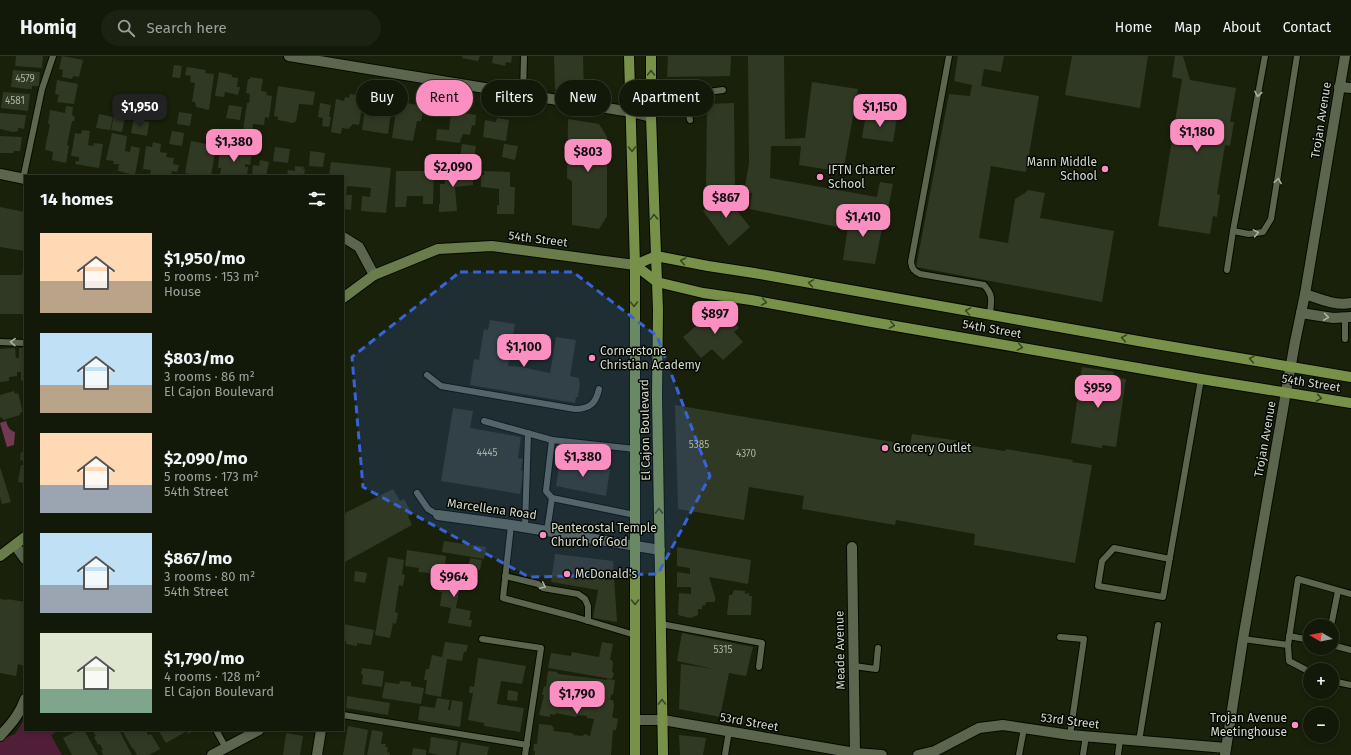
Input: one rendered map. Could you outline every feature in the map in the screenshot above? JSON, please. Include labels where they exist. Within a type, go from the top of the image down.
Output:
[{"type":"main road","name":"El Cajon Boulevard","points":[[629,56],[630,80]]},
{"type":"main road","name":"El Cajon Boulevard","points":[[651,56],[651,117],[657,282],[657,396],[663,755]]},
{"type":"main road","name":"El Cajon Boulevard","points":[[631,116],[635,265],[635,755]]},
{"type":"main road","name":"54th Street","points":[[344,297],[374,275],[438,249],[492,246],[635,265],[657,282],[703,293],[751,300],[1201,379],[1351,403]]},
{"type":"main road","name":"54th Street","points":[[656,256],[1144,342],[1351,376]]},
{"type":"main road","points":[[635,265],[656,256]]},
{"type":"main road","points":[[0,556],[24,538]]},
{"type":"street","points":[[289,56],[481,88]]},
{"type":"street","name":"Trojan Avenue","points":[[1226,751],[1243,639],[1286,392],[1305,294],[1344,56]]},
{"type":"street","points":[[1339,87],[1351,88]]},
{"type":"street","points":[[547,99],[619,110]]},
{"type":"street","points":[[647,116],[651,117]]},
{"type":"street","points":[[0,174],[24,179]]},
{"type":"street","points":[[344,238],[359,247],[374,275]]},
{"type":"street","points":[[1305,294],[1336,303],[1345,304],[1351,302]]},
{"type":"street","points":[[1301,313],[1333,318],[1348,318]]},
{"type":"street","name":"Marcellena Road","points":[[438,515],[525,527],[660,550]]},
{"type":"street","points":[[15,545],[24,558]]},
{"type":"street","name":"Meade Avenue","points":[[852,547],[855,753]]},
{"type":"street","points":[[0,736],[22,709],[24,702]]},
{"type":"street","name":"53rd Street","points":[[635,720],[662,720],[855,753],[882,755]]},
{"type":"street","name":"53rd Street","points":[[918,755],[935,751],[979,728],[1003,725],[1070,735],[1226,751]]},
{"type":"street","points":[[212,755],[257,731]]},
{"type":"street","points":[[317,755],[321,731]]},
{"type":"lane","points":[[25,175],[42,89],[53,56]]},
{"type":"lane","points":[[524,56],[524,80]]},
{"type":"lane","points":[[949,56],[911,262],[912,268],[915,272],[920,274],[984,285],[992,296],[990,314]]},
{"type":"lane","points":[[1227,270],[1265,56]]},
{"type":"lane","points":[[1233,231],[1249,234],[1264,232],[1272,219],[1297,56]]},
{"type":"lane","points":[[690,120],[685,95],[723,90]]},
{"type":"lane","points":[[1345,339],[1348,318]]},
{"type":"lane","points":[[0,342],[24,343]]},
{"type":"lane","points":[[427,375],[441,386],[575,409],[584,409],[590,406],[596,400],[599,389]]},
{"type":"lane","points":[[1170,559],[1114,548],[1102,561],[1098,586],[1163,597],[1170,559],[1201,379]]},
{"type":"lane","points":[[484,421],[552,440],[635,449]]},
{"type":"lane","points":[[525,527],[528,433]]},
{"type":"lane","points":[[552,440],[546,492],[552,498],[635,515]]},
{"type":"lane","points":[[417,493],[428,509],[438,515]]},
{"type":"lane","points":[[547,531],[552,498]]},
{"type":"lane","points":[[511,525],[503,598],[635,635]]},
{"type":"lane","points":[[505,576],[538,584],[543,588],[578,594],[586,599],[588,606],[588,621]]},
{"type":"lane","points":[[1303,668],[1289,661],[1288,645],[1298,579],[1351,594]]},
{"type":"lane","points":[[1332,619],[1338,591]]},
{"type":"lane","points":[[661,624],[762,643],[759,667]]},
{"type":"lane","points":[[1139,741],[1158,625]]},
{"type":"lane","points":[[1289,636],[1303,639]]},
{"type":"lane","points":[[1060,637],[1084,639],[1070,735]]},
{"type":"lane","points":[[482,639],[541,648],[525,755]]},
{"type":"lane","points":[[1243,639],[1288,645]]},
{"type":"lane","points":[[1339,647],[1351,650]]},
{"type":"lane","points":[[854,666],[876,669],[878,648]]},
{"type":"lane","points":[[1339,682],[1351,685]]},
{"type":"lane","points":[[344,715],[527,745]]},
{"type":"lane","points":[[1019,755],[1024,728]]},
{"type":"lane","points":[[217,731],[226,748]]},
{"type":"lane","points":[[725,755],[729,731]]},
{"type":"lane","points":[[1083,755],[1086,736]]},
{"type":"lane","points":[[1118,755],[1120,739]]},
{"type":"highlighted area","points":[[460,272],[573,272],[657,336],[710,476],[658,574],[529,577],[363,487],[352,357]]},
{"type":"shaded area","points":[[6,421],[9,428],[15,432],[14,445],[7,447],[0,423]]},
{"type":"shaded area","points":[[24,720],[24,731],[58,731],[51,735],[62,755],[0,755],[0,740],[15,734]]},
{"type":"building","points":[[16,56],[43,56],[42,68],[15,66]]},
{"type":"building","points":[[62,56],[83,60],[79,77],[73,76],[72,79],[62,77],[63,70],[59,69]]},
{"type":"building","points":[[463,56],[480,56],[478,61],[462,58]]},
{"type":"building","points":[[493,56],[512,56],[511,63],[506,62],[505,66],[492,63]]},
{"type":"building","points":[[554,56],[583,56],[584,80],[555,80],[555,89]]},
{"type":"building","points":[[668,56],[731,56],[730,76],[667,77]]},
{"type":"building","name":"IFTN Charter School","points":[[748,56],[784,56],[785,139],[805,138],[812,82],[858,89],[843,172],[799,165],[801,146],[771,146],[770,178],[877,197],[880,182],[893,184],[887,214],[846,208],[842,228],[750,209],[752,193],[744,192],[749,163]]},
{"type":"building","points":[[958,56],[1004,56],[1001,72],[984,69],[981,86],[1039,96],[1026,172],[991,166],[979,238],[1008,243],[1015,199],[1028,190],[1045,193],[1040,218],[1114,231],[1102,302],[916,267],[949,94],[970,96],[972,85],[954,81]]},
{"type":"building","points":[[1072,56],[1148,56],[1140,108],[1065,95]]},
{"type":"building","points":[[1175,56],[1183,56],[1190,80],[1236,88],[1230,122],[1234,122],[1230,146],[1225,145],[1217,194],[1220,195],[1217,217],[1213,216],[1210,234],[1158,226],[1182,79],[1172,77]]},
{"type":"building","points":[[174,65],[182,66],[180,78],[172,77]]},
{"type":"building","points":[[187,67],[206,70],[205,73],[214,74],[209,110],[196,107],[195,102],[192,102],[195,83],[190,82],[191,76],[185,75]]},
{"type":"building","points":[[13,70],[40,72],[39,86],[32,86],[32,89],[11,87]]},
{"type":"building","points":[[219,72],[238,78],[237,87],[240,87],[238,95],[225,92],[224,97],[215,96]]},
{"type":"building","points":[[250,77],[263,79],[261,91],[267,92],[266,95],[272,96],[269,118],[265,117],[264,125],[253,124],[252,131],[243,130],[247,103],[249,103],[250,94],[246,93],[248,79],[250,79]]},
{"type":"building","points":[[57,80],[78,84],[74,104],[57,102],[59,95],[55,94]]},
{"type":"building","points":[[278,86],[315,92],[313,105],[299,104],[296,121],[293,123],[278,120],[278,117],[274,116]]},
{"type":"building","points":[[3,92],[30,94],[28,111],[1,108]]},
{"type":"building","points":[[350,94],[356,95],[356,116],[361,116],[359,125],[353,124],[348,129],[342,128],[341,134],[331,132],[336,99],[344,101],[345,97],[349,98]]},
{"type":"building","points":[[320,103],[331,105],[329,127],[322,126],[323,118],[318,117]]},
{"type":"building","points":[[408,103],[416,105],[416,116],[422,116],[421,121],[417,121],[413,141],[392,138],[395,116],[408,116]]},
{"type":"building","points":[[734,103],[735,193],[706,191],[707,116],[714,116],[714,104]]},
{"type":"building","points":[[229,105],[242,107],[240,120],[226,118]]},
{"type":"building","points":[[66,106],[73,107],[72,115],[75,117],[74,121],[72,121],[67,145],[69,146],[66,163],[52,160],[53,152],[45,149],[50,124],[48,124],[50,110],[65,113]]},
{"type":"building","points":[[179,112],[192,114],[190,126],[177,124]]},
{"type":"building","points":[[0,113],[26,115],[24,129],[18,128],[18,131],[13,132],[0,129]]},
{"type":"building","points":[[866,113],[897,117],[893,142],[862,138]]},
{"type":"building","points":[[99,114],[113,117],[110,130],[96,128]]},
{"type":"building","points":[[114,115],[125,117],[122,132],[111,130]]},
{"type":"building","points":[[476,115],[475,126],[472,125],[470,135],[463,134],[460,143],[436,140],[437,129],[449,130],[451,116]]},
{"type":"building","points":[[364,116],[390,116],[388,134],[362,130]]},
{"type":"building","points":[[497,118],[509,120],[506,141],[483,137],[485,120],[496,122]]},
{"type":"building","points":[[134,119],[149,122],[147,136],[131,133]]},
{"type":"building","points":[[568,119],[599,124],[607,137],[607,216],[599,229],[572,225],[572,181],[567,178]]},
{"type":"building","points":[[82,130],[90,131],[88,145],[93,146],[94,143],[103,144],[99,168],[75,164],[76,161],[79,161],[79,157],[71,156],[75,133],[81,134]]},
{"type":"building","points":[[172,131],[184,133],[182,146],[169,144]]},
{"type":"building","points":[[112,133],[127,136],[125,151],[130,152],[131,146],[140,148],[135,175],[118,171],[119,164],[113,164],[114,161],[106,160]]},
{"type":"building","points":[[0,136],[22,137],[20,151],[14,151],[14,153],[0,153]]},
{"type":"building","points":[[191,141],[216,146],[211,175],[185,173]]},
{"type":"building","points":[[153,142],[161,144],[160,152],[167,153],[166,157],[174,158],[173,164],[179,165],[177,172],[172,171],[171,175],[150,175],[151,170],[143,169],[146,146],[152,147]]},
{"type":"building","points":[[462,144],[476,146],[474,159],[460,157]]},
{"type":"building","points":[[504,144],[518,146],[515,160],[502,157]]},
{"type":"building","points":[[275,147],[290,149],[288,163],[273,161]]},
{"type":"building","points":[[220,148],[252,153],[250,165],[245,164],[245,167],[248,167],[247,175],[220,175],[221,168],[218,168]]},
{"type":"building","points":[[310,151],[325,153],[323,167],[309,166]]},
{"type":"building","points":[[260,160],[269,162],[266,175],[252,175],[253,165],[259,166]]},
{"type":"building","points":[[331,162],[391,168],[386,213],[361,211],[362,196],[370,197],[371,188],[347,186],[346,195],[352,195],[351,210],[344,209],[344,175],[329,175]]},
{"type":"building","points":[[295,166],[304,167],[303,169],[305,169],[304,175],[287,175],[288,170],[295,171]]},
{"type":"building","points":[[470,169],[470,172],[473,172],[473,185],[455,187],[457,211],[439,212],[440,184],[445,184],[445,170]]},
{"type":"building","points":[[396,171],[427,171],[427,173],[434,173],[433,204],[423,204],[423,196],[407,196],[406,207],[395,207]]},
{"type":"building","points":[[484,171],[510,172],[510,187],[515,187],[514,214],[497,214],[497,205],[499,205],[499,189],[481,187],[481,175],[484,175]]},
{"type":"building","points":[[722,192],[750,227],[729,246],[703,211]]},
{"type":"building","points":[[0,207],[24,212],[24,251],[0,247]]},
{"type":"building","points":[[850,213],[884,218],[875,264],[843,260]]},
{"type":"building","points":[[24,261],[24,314],[0,314],[0,275],[22,275]]},
{"type":"building","points":[[721,305],[739,328],[734,332],[743,342],[723,360],[712,349],[701,358],[683,337]]},
{"type":"building","points":[[490,320],[515,324],[508,366],[550,373],[556,337],[576,340],[570,376],[579,378],[580,383],[578,397],[576,397],[575,403],[470,385],[474,359],[479,360],[484,329],[488,330]]},
{"type":"building","points":[[15,348],[16,358],[19,358],[19,348],[24,348],[24,380],[21,381],[21,372],[17,372],[17,376],[9,377],[9,381],[0,382],[0,349]]},
{"type":"building","points":[[1082,367],[1114,372],[1113,377],[1126,379],[1116,447],[1102,445],[1102,448],[1071,443]]},
{"type":"building","points":[[14,391],[15,394],[18,393],[23,412],[20,413],[20,415],[3,420],[2,417],[0,418],[0,395]]},
{"type":"building","points":[[675,405],[910,445],[912,434],[973,443],[972,446],[1005,451],[1006,449],[1073,460],[1072,462],[1092,465],[1075,563],[974,545],[975,534],[896,520],[895,525],[802,509],[804,496],[749,487],[744,520],[678,509]]},
{"type":"building","points":[[453,408],[473,411],[470,428],[521,437],[518,458],[523,459],[521,470],[524,471],[520,494],[441,481]]},
{"type":"building","points":[[21,452],[24,453],[24,461],[20,460]]},
{"type":"building","points":[[560,460],[610,469],[606,496],[556,486]]},
{"type":"building","points":[[21,465],[24,465],[24,483],[18,482]]},
{"type":"building","points":[[0,467],[11,502],[2,504],[0,497]]},
{"type":"building","points":[[393,489],[400,501],[404,499],[412,514],[408,516],[412,525],[344,562],[345,513]]},
{"type":"building","points":[[444,541],[486,547],[484,559],[442,552]]},
{"type":"building","points":[[677,547],[751,560],[748,584],[709,577],[715,602],[706,602],[705,606],[702,605],[702,609],[698,609],[698,615],[690,618],[678,615],[679,593],[691,594],[691,587],[677,587],[677,572],[690,574],[690,568],[677,566]]},
{"type":"building","points":[[407,550],[446,556],[444,572],[430,570],[429,573],[418,572],[419,568],[405,566]]},
{"type":"building","points":[[555,554],[613,561],[617,622],[593,618],[598,590],[551,582]]},
{"type":"building","points":[[388,557],[404,560],[402,574],[405,575],[403,586],[399,585],[395,612],[398,613],[396,624],[393,623],[390,638],[375,635]]},
{"type":"building","points":[[470,558],[482,560],[480,570],[468,568]]},
{"type":"building","points":[[447,567],[463,570],[456,608],[471,611],[469,620],[472,620],[471,627],[448,623],[451,608],[440,606],[442,592],[439,592],[441,581],[444,581]]},
{"type":"building","points":[[355,571],[367,573],[365,583],[354,581]]},
{"type":"building","points":[[734,590],[745,591],[745,594],[749,593],[749,596],[752,596],[751,615],[727,615],[729,595],[732,595]]},
{"type":"building","points":[[0,599],[24,602],[24,666],[18,664],[16,676],[0,673]]},
{"type":"building","points":[[344,624],[374,630],[371,645],[357,643],[357,646],[346,644],[346,641],[344,641]]},
{"type":"building","points":[[682,633],[753,647],[746,676],[729,673],[720,717],[679,709],[681,664],[714,669],[677,661]]},
{"type":"building","points":[[445,642],[468,645],[466,652],[464,652],[462,661],[447,659],[441,697],[425,694],[427,680],[424,680],[426,669],[429,669],[432,655],[442,657]]},
{"type":"building","points":[[602,642],[613,644],[610,660],[612,660],[613,663],[612,672],[614,673],[612,679],[548,668],[551,653],[571,656],[572,652],[599,657]]},
{"type":"building","points":[[478,658],[526,666],[522,684],[501,681],[497,704],[524,708],[520,732],[484,726],[484,723],[468,720],[473,693],[469,693],[470,686],[474,687]]},
{"type":"building","points":[[362,668],[384,671],[382,687],[362,684]]},
{"type":"building","points":[[548,671],[557,672],[558,674],[615,680],[613,695],[611,694],[610,700],[613,700],[614,706],[612,717],[618,719],[616,730],[613,730],[611,755],[535,755],[535,751],[533,751],[534,744],[537,744],[539,724],[551,725],[554,728],[553,731],[590,736],[594,719],[587,718],[587,716],[577,715],[576,717],[556,713],[555,715],[550,714],[550,717],[539,715],[544,695],[542,695],[544,686],[546,687]]},
{"type":"building","points":[[400,681],[411,682],[411,686],[424,688],[421,704],[382,698],[385,682],[399,684]]},
{"type":"building","points":[[508,690],[518,692],[517,701],[507,700]]},
{"type":"building","points":[[347,696],[390,703],[388,715],[346,708]]},
{"type":"building","points":[[437,698],[450,700],[448,710],[450,710],[452,700],[463,702],[460,727],[418,720],[420,706],[435,708]]},
{"type":"building","points":[[348,726],[368,730],[364,755],[343,755]]},
{"type":"building","points":[[372,730],[383,732],[381,744],[386,744],[385,747],[388,747],[387,752],[390,753],[390,755],[367,755]]},
{"type":"building","points":[[76,731],[85,731],[98,755],[72,755],[63,738]]},
{"type":"building","points":[[93,731],[120,731],[132,755],[103,755],[101,750],[103,750],[100,744],[98,745],[94,737],[96,736]]},
{"type":"building","points":[[123,731],[146,731],[148,735],[151,734],[160,749],[149,755],[137,755]]},
{"type":"building","points":[[159,731],[187,731],[166,743]]},
{"type":"building","points":[[286,733],[303,736],[300,755],[283,755]]},
{"type":"building","points":[[679,735],[706,738],[703,755],[680,755]]},
{"type":"building","points":[[431,737],[458,741],[456,755],[439,755],[429,753]]},
{"type":"building","points":[[461,742],[489,747],[487,755],[459,755]]},
{"type":"building","points":[[413,748],[426,750],[426,755],[412,755]]},
{"type":"place","name":"Mann Middle School","points":[[1105,169]]},
{"type":"place","name":"IFTN Charter School","points":[[820,177]]},
{"type":"place","name":"Cornerstone Christian Academy","points":[[592,358]]},
{"type":"place","name":"Grocery Outlet","points":[[885,448]]},
{"type":"place","name":"Pentecostal Temple Church of God","points":[[543,535]]},
{"type":"place","name":"McDonald's","points":[[567,574]]},
{"type":"place","name":"Trojan Avenue Meetinghouse","points":[[1295,725]]}]
